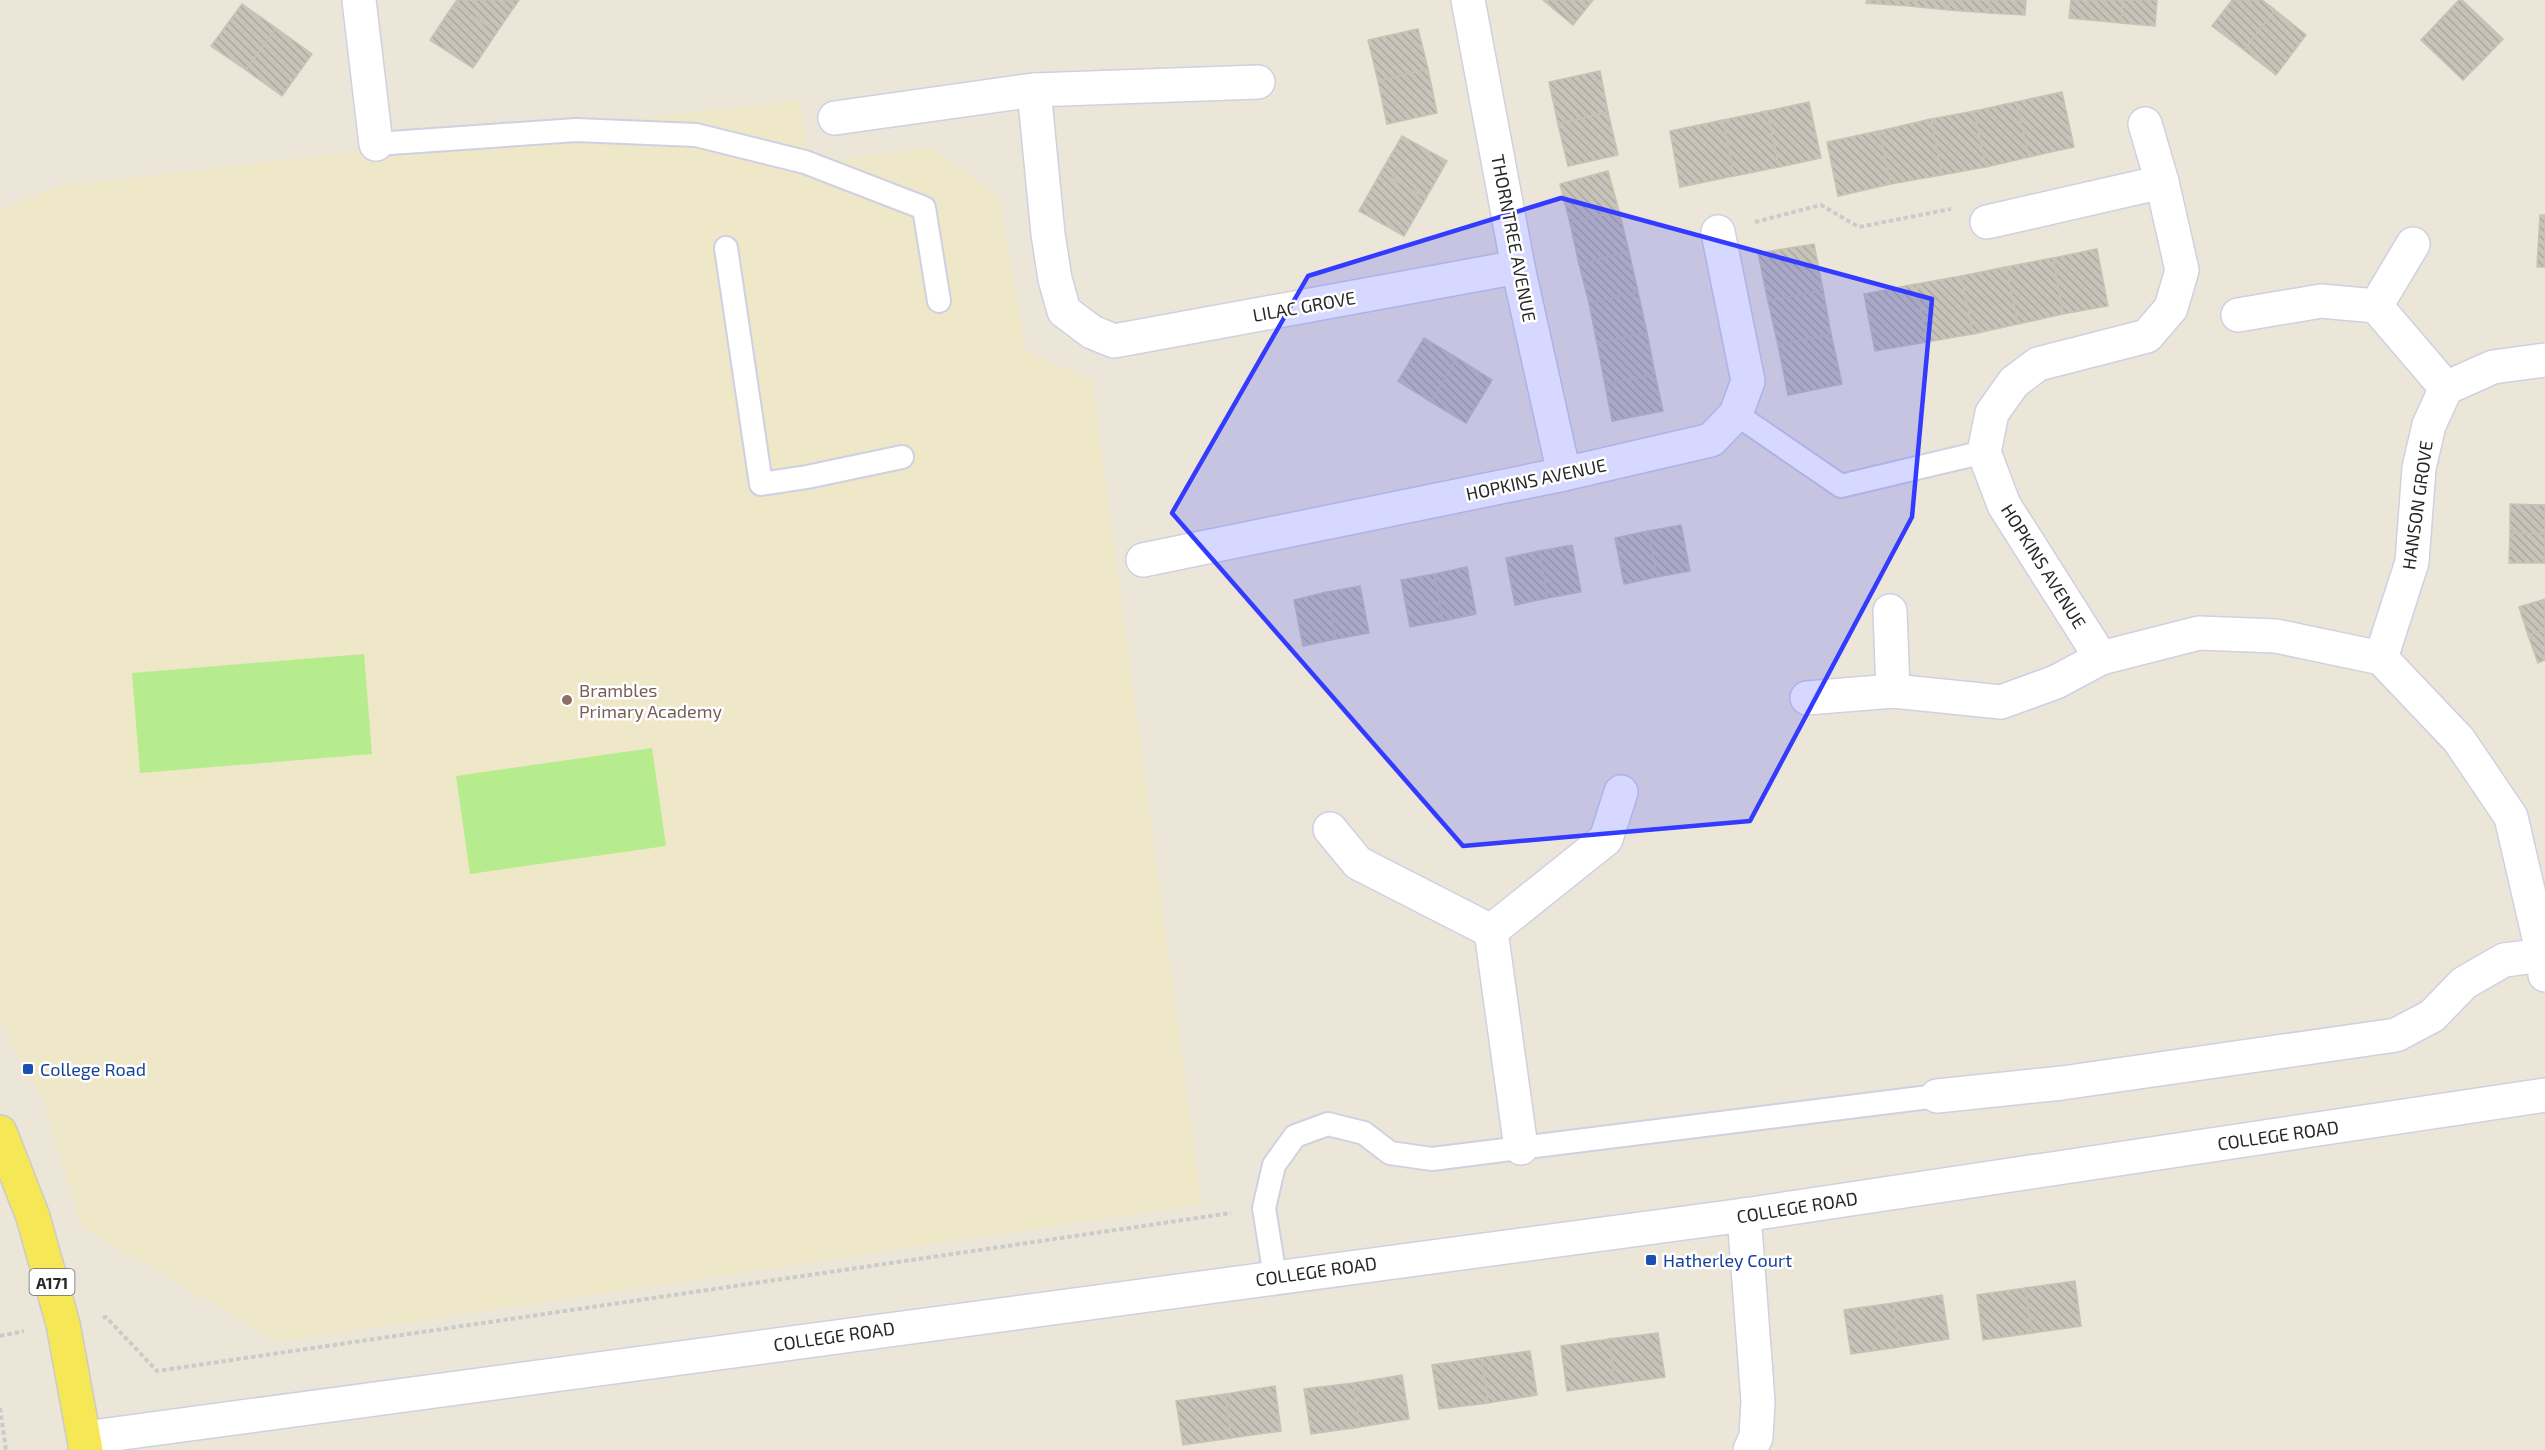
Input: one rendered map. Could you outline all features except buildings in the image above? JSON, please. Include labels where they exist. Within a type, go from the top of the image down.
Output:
[{"type":"main road","name":"A171","points":[[0,1131],[33,1217],[63,1324],[86,1444]]},
{"type":"street","points":[[359,0],[376,144]]},
{"type":"street","name":"THORNTREE AVENUE","points":[[1468,0],[1518,267],[1564,474]]},
{"type":"street","points":[[836,118],[1034,90],[1258,82]]},
{"type":"street","name":"LILAC GROVE","points":[[1034,90],[1041,177],[1055,279],[1064,310],[1092,332],[1114,341],[1518,267]]},
{"type":"street","points":[[1984,452],[1992,413],[2014,382],[2038,364],[2147,336],[2170,308],[2182,270],[2162,182],[2145,124]]},
{"type":"street","points":[[1987,222],[2162,182]]},
{"type":"street","name":"HOPKINS AVENUE","points":[[1143,560],[1564,474],[1711,441],[1736,414],[1748,381],[1718,232]]},
{"type":"street","points":[[2376,306],[2413,244]]},
{"type":"street","points":[[2238,315],[2321,301],[2376,306],[2446,388],[2493,367],[2545,360]]},
{"type":"street","name":"HANSON GROVE","points":[[2381,658],[2412,562],[2421,458],[2429,425],[2446,388]]},
{"type":"street","name":"HOPKINS AVENUE","points":[[1984,452],[2004,506],[2101,658]]},
{"type":"street","points":[[1890,612],[1893,692]]},
{"type":"street","points":[[1807,698],[1893,692],[2001,702],[2056,682],[2101,658],[2199,633],[2276,636],[2381,658],[2458,740],[2511,817],[2544,962],[2504,960],[2464,983],[2432,1016],[2396,1035],[2062,1083],[1937,1096]]},
{"type":"street","points":[[1491,931],[1606,839],[1621,792]]},
{"type":"street","points":[[1330,829],[1358,863],[1491,931]]},
{"type":"street","points":[[1491,931],[1521,1148]]},
{"type":"street","name":"COLLEGE ROAD","points":[[86,1444],[1275,1277],[1744,1215],[2545,1095]]},
{"type":"street","points":[[1744,1215],[1758,1401],[1756,1437],[1750,1450]]},
{"type":"lane","points":[[376,144],[576,130],[696,135],[805,162],[924,208],[939,301]]},
{"type":"lane","points":[[726,248],[761,484],[902,457]]},
{"type":"lane","points":[[1736,414],[1841,486],[1984,452]]},
{"type":"lane","points":[[1275,1277],[1264,1208],[1274,1165],[1295,1136],[1328,1124],[1364,1133],[1390,1153],[1432,1160],[1937,1096]]},
{"type":"path","points":[[1718,232],[1821,205],[1859,227],[1983,203],[1987,222]]},
{"type":"path","points":[[63,1324],[106,1317],[157,1371],[1264,1208]]},
{"type":"path","points":[[0,1408],[6,1450]]},
{"type":"highlighted area","points":[[1561,198],[1932,299],[1912,517],[1750,821],[1463,846],[1172,513],[1308,276]]},
{"type":"shaded area","name":"Brambles Primary Academy","points":[[800,100],[811,163],[931,147],[999,198],[1026,351],[1092,380],[1202,1204],[278,1342],[81,1226],[42,1097],[0,1021],[0,210],[59,186]]},
{"type":"green space","points":[[364,654],[372,754],[140,773],[132,673]]},
{"type":"green space","points":[[652,748],[666,846],[470,874],[456,776]]},
{"type":"place","name":"Brambles Primary Academy","points":[[567,700]]},
{"type":"place","name":"College Road","points":[[28,1069]]},
{"type":"place","name":"Hatherley Court","points":[[1651,1260]]}]
